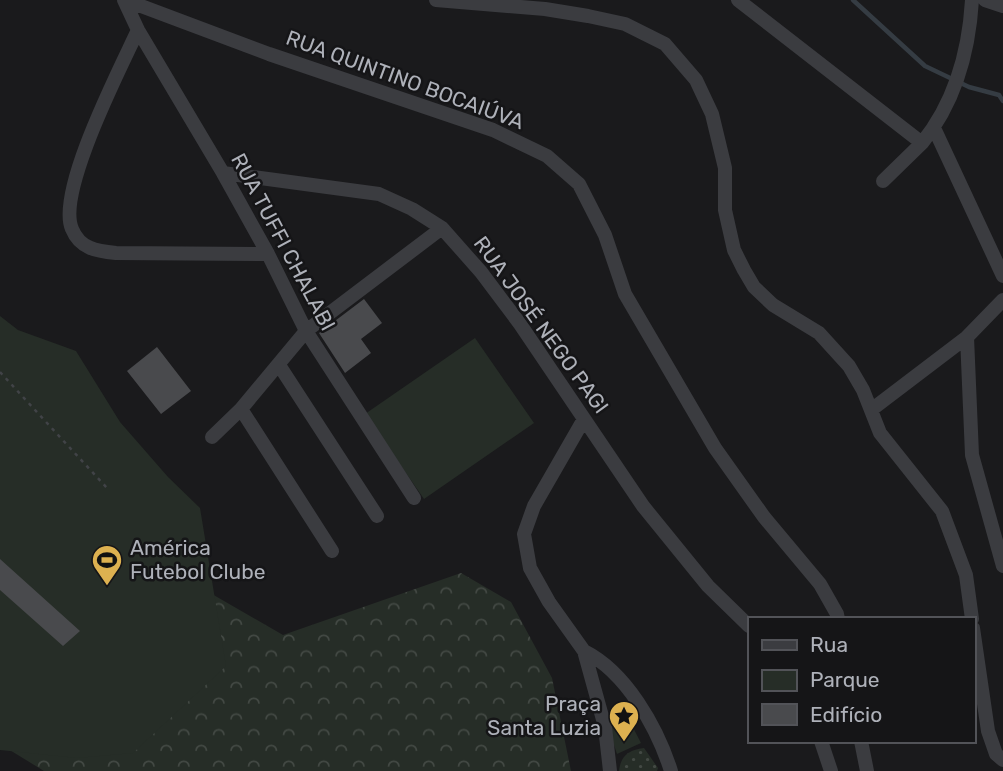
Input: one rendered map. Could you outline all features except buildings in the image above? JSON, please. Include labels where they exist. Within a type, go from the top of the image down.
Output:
[{"type":"street","name":"RUA TUFFI CHALABI","points":[[125,0],[138,30],[268,254],[306,331],[414,498]]},
{"type":"street","name":"RUA QUINTINO BOCAIÚVA","points":[[125,0],[269,54],[493,130],[547,156],[579,184],[606,235],[625,294],[715,449],[764,517],[820,584],[838,617]]},
{"type":"street","points":[[436,0],[545,9],[588,16],[625,24],[665,44],[696,80],[712,114],[725,168],[725,210],[734,250],[744,270],[754,287],[773,305],[818,333],[849,366],[880,433],[942,512],[966,575],[972,617]]},
{"type":"street","points":[[738,0],[922,143]]},
{"type":"street","points":[[883,181],[934,128],[963,64],[970,33],[972,0]]},
{"type":"street","points":[[985,0],[1003,6]]},
{"type":"street","points":[[138,30],[100,111],[79,170],[69,206],[71,227],[79,241],[93,250],[116,253],[268,254]]},
{"type":"street","points":[[934,128],[1003,276]]},
{"type":"street","name":"RUA JOSÉ NEGO PAGI","points":[[223,173],[379,194],[412,209],[442,228],[496,293],[643,506],[691,567],[748,625]]},
{"type":"street","points":[[212,437],[241,409],[306,331],[442,228]]},
{"type":"street","points":[[871,410],[967,337],[1003,300]]},
{"type":"street","points":[[967,337],[972,455],[1003,566]]},
{"type":"street","points":[[279,365],[377,516]]},
{"type":"street","points":[[241,409],[332,551]]},
{"type":"street","points":[[584,419],[534,506],[524,534],[530,568],[549,602],[584,650],[605,727],[610,771]]},
{"type":"street","points":[[975,642],[988,731],[996,754],[1003,760]]},
{"type":"street","points":[[584,650],[599,658],[624,682],[639,704],[671,771]]},
{"type":"street","points":[[822,743],[831,771]]},
{"type":"street","points":[[861,743],[867,771]]},
{"type":"path","points":[[0,372],[107,488]]},
{"type":"green space","name":"América Futebol Clube","points":[[0,316],[18,330],[76,351],[120,422],[168,477],[200,508],[226,666],[133,753],[77,758],[0,750]]},
{"type":"green space","points":[[475,338],[534,423],[424,499],[365,414]]},
{"type":"green space","points":[[0,482],[198,586],[283,635],[461,573],[511,602],[552,678],[571,771],[44,771],[0,744]]},
{"type":"green space","points":[[624,710],[641,743],[617,754],[606,721]]},
{"type":"green space","points":[[644,748],[658,768],[657,771],[619,771],[627,754]]},
{"type":"waterway","points":[[853,0],[925,66],[969,87],[999,95],[1003,101]]},
{"type":"place","name":"América Futebol Clube","points":[[107,587]]},
{"type":"place","name":"Praça Santa Luzia","points":[[624,743]]}]
